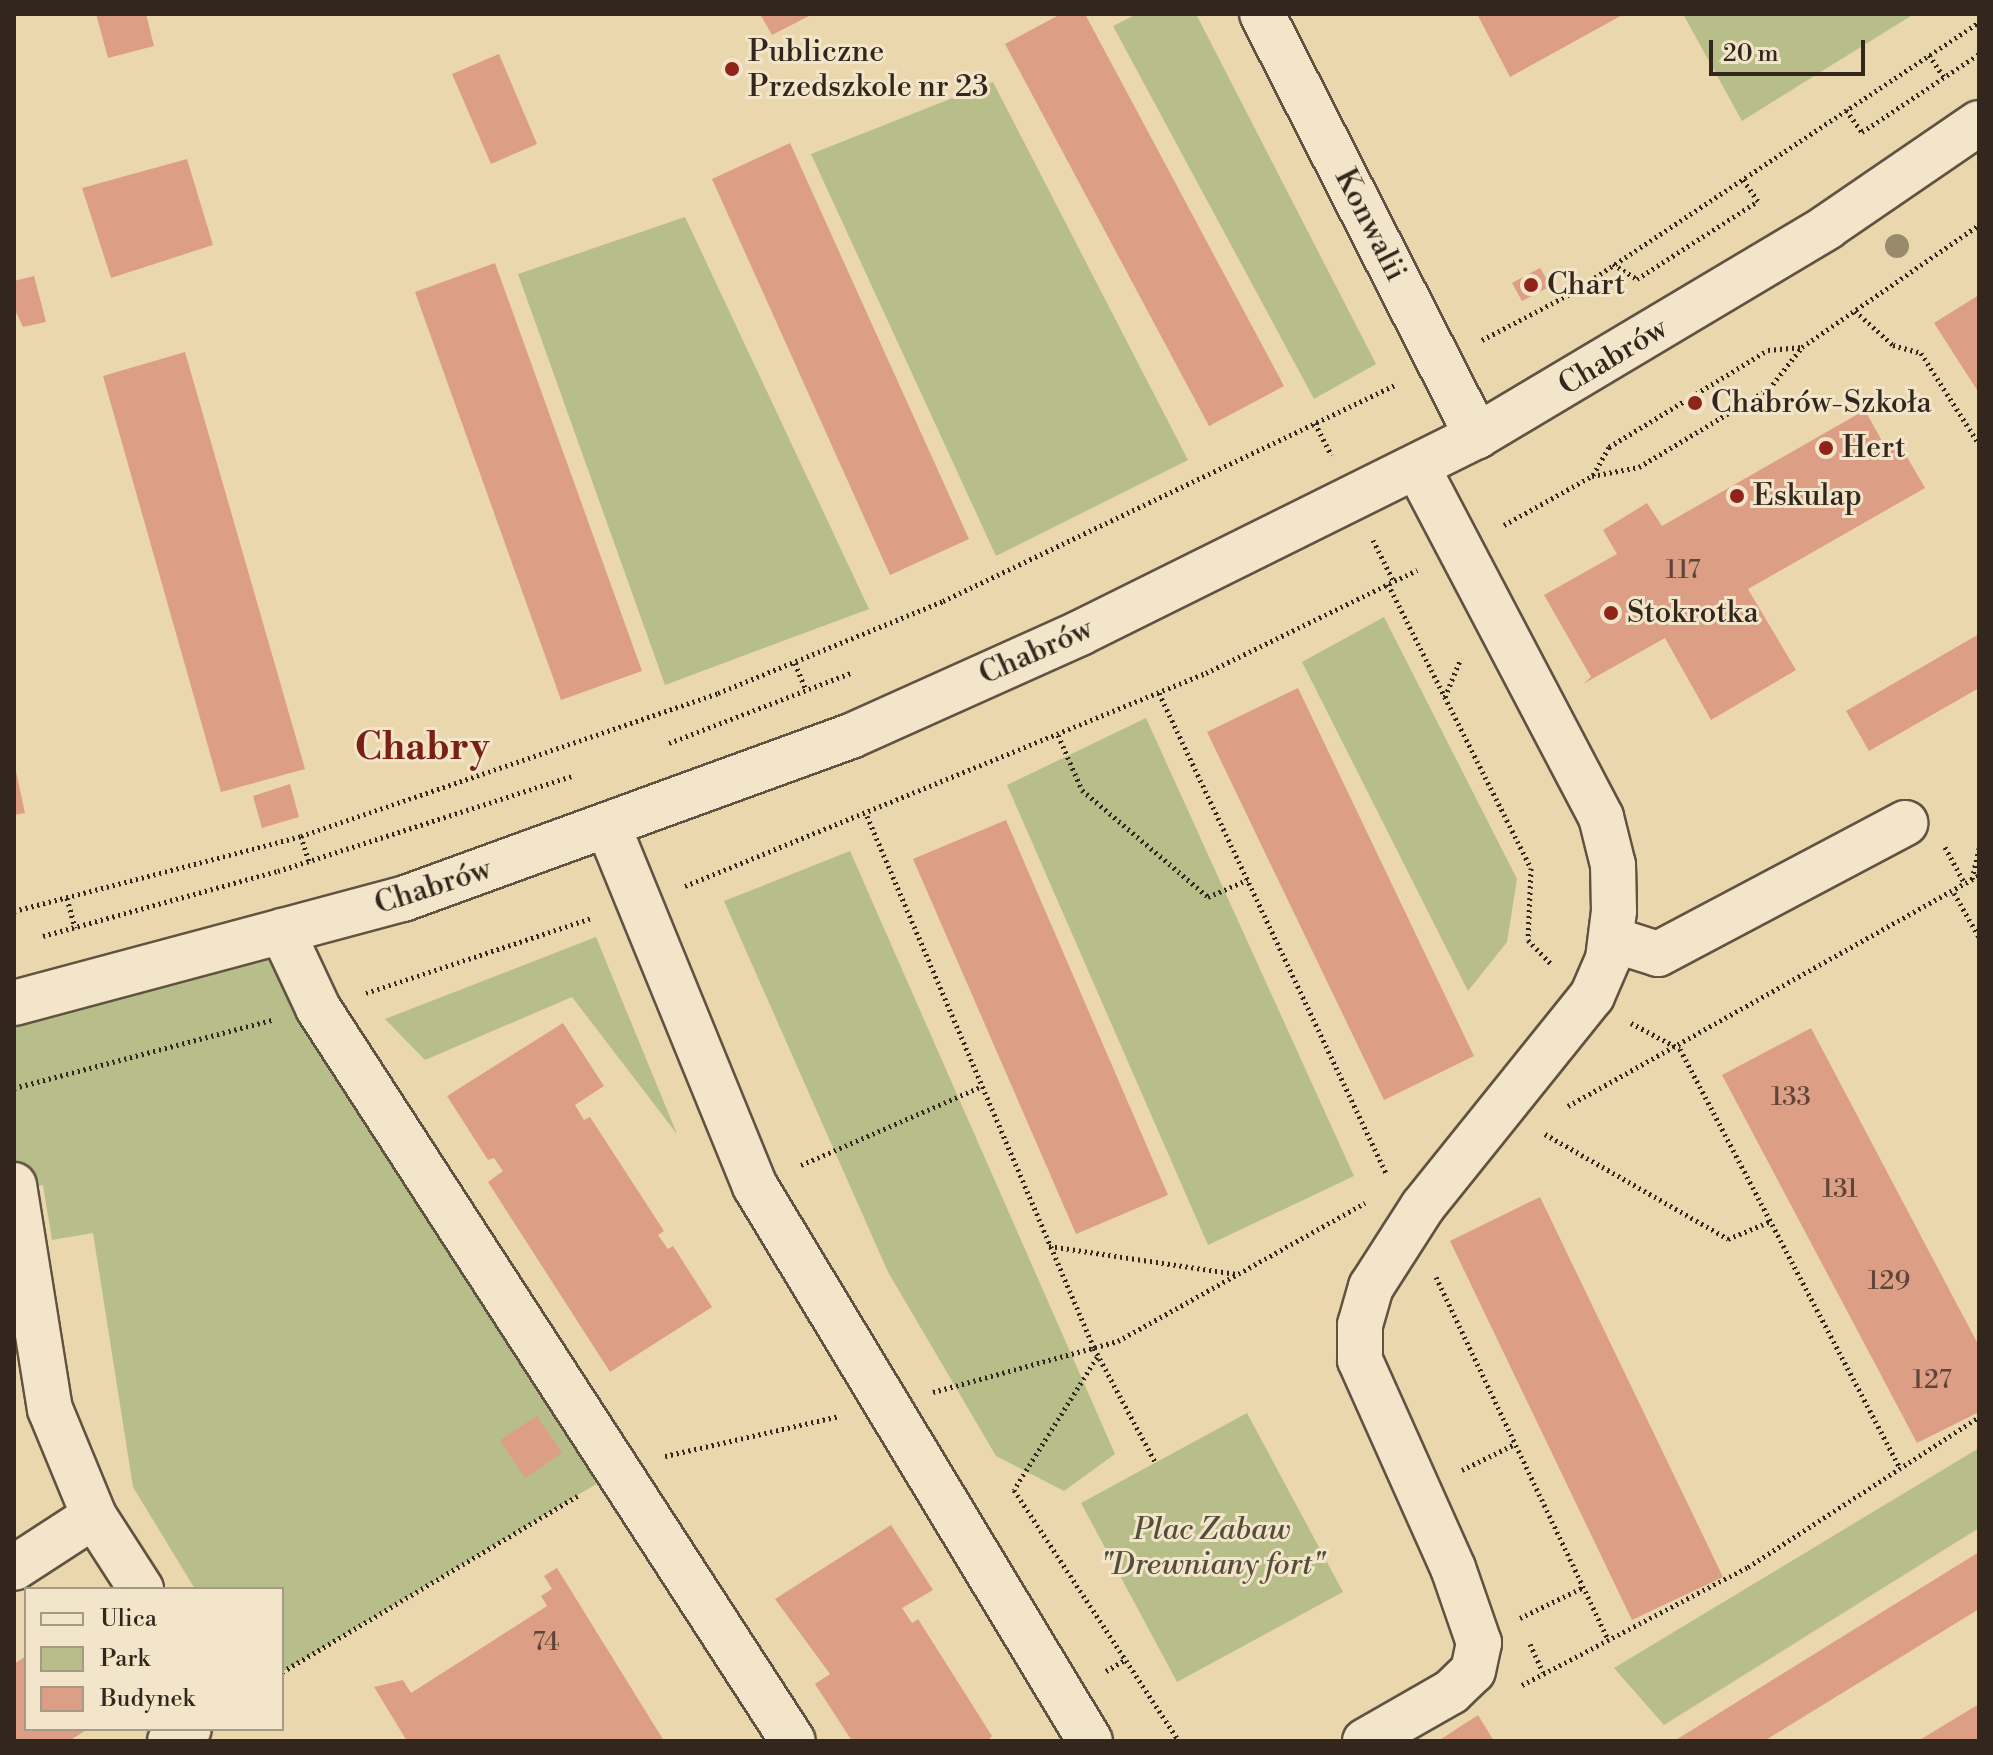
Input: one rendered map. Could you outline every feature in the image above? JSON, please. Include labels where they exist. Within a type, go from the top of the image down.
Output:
[{"type":"street","name":"Konwalii","points":[[1262,14],[1477,436]]},
{"type":"street","name":"Chabrów","points":[[14,1003],[403,899],[851,736],[1080,633],[1418,469],[1827,227],[1979,123]]},
{"type":"street","points":[[1365,1741],[1451,1692],[1473,1671],[1479,1643],[1453,1568],[1360,1360],[1360,1325],[1371,1287],[1403,1204],[1491,1125],[1592,996],[1611,939],[1613,865],[1601,817],[1481,550],[1418,469]]},
{"type":"street","points":[[1611,939],[1658,954],[1905,823]]},
{"type":"street","points":[[608,826],[755,1186],[1090,1741]]},
{"type":"street","points":[[282,931],[318,1008],[793,1741]]},
{"type":"street","points":[[14,1185],[50,1409],[94,1516],[140,1587]]},
{"type":"street","points":[[14,1568],[94,1516]]},
{"type":"path","points":[[14,911],[301,836],[795,663],[1233,465],[1529,319],[1979,22]]},
{"type":"path","points":[[1846,110],[1862,132],[1979,54]]},
{"type":"path","points":[[1929,55],[1944,77]]},
{"type":"path","points":[[1613,264],[1637,279],[1758,201],[1742,178]]},
{"type":"path","points":[[1481,550],[1592,476],[1639,467],[1769,389],[1802,347],[1979,225]]},
{"type":"path","points":[[1855,311],[1893,345],[1921,353],[1979,444]]},
{"type":"path","points":[[1592,476],[1609,447],[1768,350],[1802,347]]},
{"type":"path","points":[[14,1088],[318,1008],[640,902],[867,816],[1159,693],[1422,567]]},
{"type":"path","points":[[1388,584],[1531,868],[1528,940],[1592,996],[1657,1042],[1680,1049],[1899,1466]]},
{"type":"path","points":[[795,663],[806,690]]},
{"type":"path","points":[[669,743],[853,672]]},
{"type":"path","points":[[1159,693],[1607,1637]]},
{"type":"path","points":[[1058,735],[1082,790],[1208,897],[1247,880]]},
{"type":"path","points":[[43,936],[309,862],[573,776]]},
{"type":"path","points":[[867,816],[980,1087],[1098,1356],[1155,1462]]},
{"type":"path","points":[[301,836],[309,862]]},
{"type":"path","points":[[1972,880],[1979,848]]},
{"type":"path","points":[[1558,1112],[1680,1049],[1979,875]]},
{"type":"path","points":[[1953,892],[1979,937]]},
{"type":"path","points":[[67,898],[75,928]]},
{"type":"path","points":[[755,1186],[980,1087]]},
{"type":"path","points":[[1491,1125],[1523,1140],[1530,1126],[1728,1239],[1771,1221]]},
{"type":"path","points":[[1118,1341],[1238,1274],[1403,1204]]},
{"type":"path","points":[[1049,1246],[1238,1274]]},
{"type":"path","points":[[1098,1356],[1014,1490],[1179,1741]]},
{"type":"path","points":[[1519,1687],[1607,1637],[1748,1567],[1899,1466],[1979,1417]]},
{"type":"path","points":[[1452,1474],[1515,1444]]},
{"type":"path","points":[[284,1671],[618,1471]]},
{"type":"path","points":[[1519,1619],[1584,1587]]},
{"type":"green space","points":[[1137,14],[1196,14],[1376,364],[1314,399],[1113,26]]},
{"type":"green space","points":[[1683,14],[1914,14],[1742,121]]},
{"type":"green space","points":[[993,82],[1188,460],[996,556],[811,154]]},
{"type":"green space","points":[[685,217],[869,609],[665,685],[518,274]]},
{"type":"green space","points":[[1384,617],[1517,879],[1507,942],[1468,991],[1302,662]]},
{"type":"green space","points":[[1146,718],[1354,1176],[1208,1245],[1007,785]]},
{"type":"green space","points":[[850,851],[1115,1454],[1064,1491],[996,1456],[888,1272],[724,901]]},
{"type":"green space","points":[[282,931],[618,1471],[284,1671],[284,1587],[194,1587],[133,1487],[93,1233],[52,1240],[43,1185],[16,1190],[14,1223],[14,1003]]},
{"type":"green space","points":[[596,937],[677,1134],[572,997],[425,1060],[385,1019]]},
{"type":"green space","name":"Plac Zabaw \"Drewniany fort\"","points":[[1247,1413],[1343,1592],[1177,1682],[1081,1503]]},
{"type":"green space","points":[[1979,1448],[1979,1528],[1664,1725],[1614,1668]]},
{"type":"building","points":[[96,14],[146,14],[154,46],[108,58]]},
{"type":"building","points":[[760,14],[813,14],[772,35]]},
{"type":"building","points":[[1061,14],[1085,14],[1284,386],[1209,426],[1005,44]]},
{"type":"building","points":[[1477,14],[1624,14],[1510,77]]},
{"type":"building","points":[[499,54],[537,144],[491,164],[452,74]]},
{"type":"building","points":[[790,143],[969,539],[890,575],[712,179]]},
{"type":"building","points":[[187,159],[213,245],[111,278],[82,188]]},
{"type":"building","points":[[495,263],[642,671],[561,700],[415,292]]},
{"type":"building","name":"Chart","points":[[1540,268],[1551,286],[1522,301],[1512,283]]},
{"type":"building","points":[[34,276],[46,322],[23,327],[14,308],[14,281]]},
{"type":"building","points":[[1979,295],[1979,393],[1934,323]]},
{"type":"building","points":[[185,352],[305,769],[221,792],[103,376]]},
{"type":"building","points":[[1865,410],[1888,452],[1900,445],[1925,488],[1748,589],[1796,670],[1711,720],[1665,638],[1583,684],[1591,677],[1544,595],[1617,554],[1603,530],[1647,503],[1662,526]]},
{"type":"building","points":[[1979,634],[1979,688],[1869,751],[1846,711]]},
{"type":"building","points":[[1298,688],[1474,1056],[1384,1100],[1207,732]]},
{"type":"building","points":[[14,762],[25,813],[14,815]]},
{"type":"building","points":[[290,784],[299,817],[262,828],[253,796]]},
{"type":"building","points":[[1006,820],[1168,1195],[1076,1234],[913,859]]},
{"type":"building","points":[[563,1023],[604,1086],[575,1105],[584,1120],[590,1117],[664,1231],[658,1235],[668,1249],[673,1246],[712,1307],[610,1372],[488,1182],[503,1171],[494,1158],[488,1160],[447,1096]]},
{"type":"building","points":[[1811,1028],[1979,1346],[1979,1412],[1917,1443],[1722,1075]]},
{"type":"building","points":[[1540,1197],[1723,1577],[1632,1620],[1450,1241]]},
{"type":"building","points":[[537,1416],[562,1453],[525,1478],[500,1440]]},
{"type":"building","points":[[891,1525],[933,1590],[902,1608],[912,1623],[918,1619],[992,1736],[987,1741],[852,1741],[815,1684],[830,1674],[775,1599]]},
{"type":"building","points":[[1979,1552],[1979,1609],[1764,1741],[1674,1741]]},
{"type":"building","points":[[557,1568],[664,1741],[407,1741],[374,1687],[403,1680],[411,1693],[547,1606],[541,1596],[552,1589],[544,1576]]},
{"type":"building","points":[[24,1657],[24,1731],[85,1731],[69,1741],[14,1741],[14,1664]]},
{"type":"building","points":[[1979,1704],[1979,1741],[1918,1741]]},
{"type":"building","points":[[1478,1715],[1494,1741],[1438,1741]]},
{"type":"place","name":"Publiczne Przedszkole nr 23","points":[[732,69]]},
{"type":"place","name":"Chart","points":[[1531,285]]},
{"type":"place","name":"Chabrów-Szkoła","points":[[1695,403]]},
{"type":"place","name":"Hert","points":[[1826,448]]},
{"type":"place","name":"Eskulap","points":[[1737,496]]},
{"type":"place","name":"Stokrotka","points":[[1611,613]]},
{"type":"district","name":"Chabry","points":[[422,748]]}]
